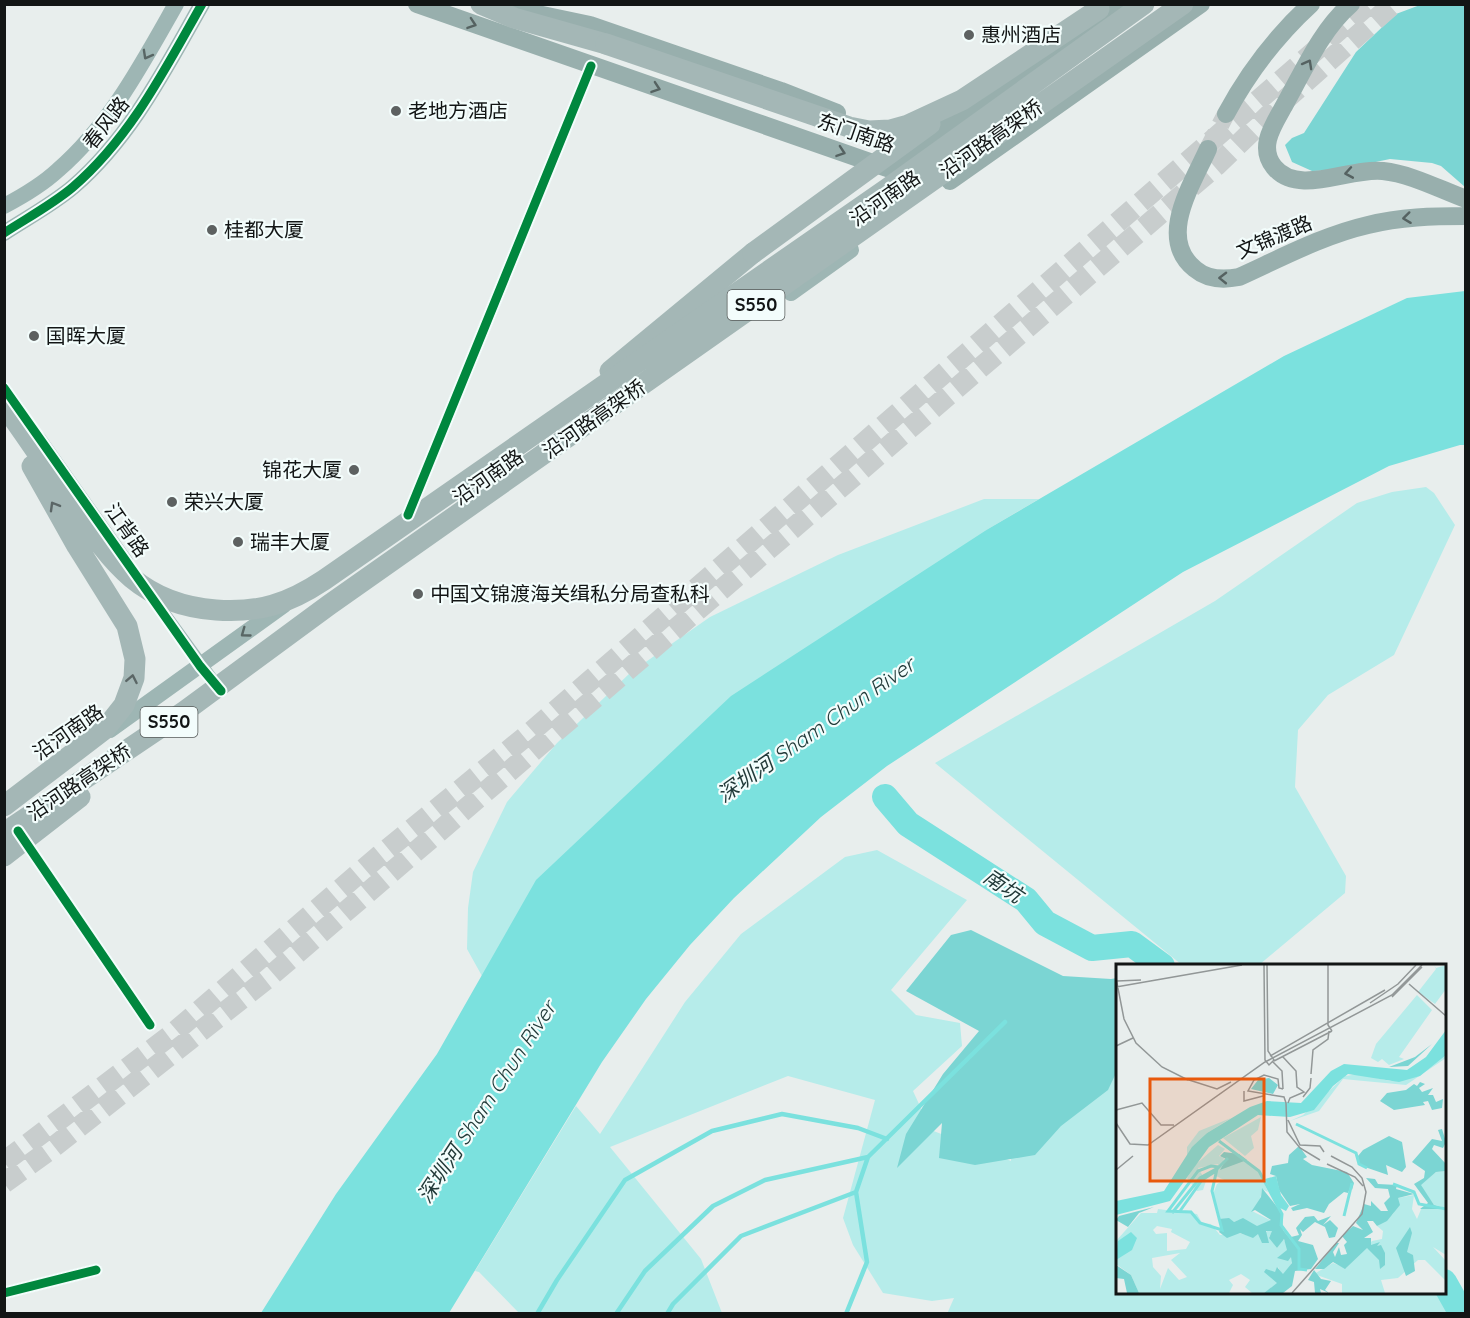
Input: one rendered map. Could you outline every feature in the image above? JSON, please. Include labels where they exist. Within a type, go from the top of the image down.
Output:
[{"type":"highway","points":[[481,4],[514,18],[606,44],[849,127],[870,131],[890,130],[908,125],[962,100]]},
{"type":"highway","name":"沿河路高架桥","points":[[4,405],[102,548],[126,574],[140,585],[156,595],[189,606],[231,611],[269,607],[300,595],[324,580],[888,178],[1144,4]]},
{"type":"highway","name":"沿河路高架桥","points":[[9,835],[185,711],[329,605],[1182,4]]},
{"type":"highway","points":[[888,178],[1102,7]]},
{"type":"highway","points":[[610,371],[753,253],[962,100],[1102,7]]},
{"type":"highway","points":[[4,411],[76,546],[121,614],[130,634],[135,659],[134,678],[116,717],[105,729],[4,805]]},
{"type":"highway","points":[[4,856],[185,711]]},
{"type":"main road","name":"春风路","points":[[4,206],[57,171],[89,140],[138,72],[176,4]]},
{"type":"main road","name":"春风路","points":[[4,232],[72,188],[105,155],[132,122],[157,84],[202,4]]},
{"type":"main road","name":"东门南路","points":[[417,4],[591,66],[888,178],[916,175],[950,181]]},
{"type":"main road","name":"东门南路","points":[[494,4],[590,25],[781,91],[920,145],[937,159],[950,181]]},
{"type":"main road","name":"沿河南路","points":[[4,805],[610,371],[888,178],[920,145],[1122,4]]},
{"type":"main road","name":"沿河南路","points":[[9,835],[221,692],[1201,4]]},
{"type":"main road","points":[[1226,114],[1264,54],[1311,4]]},
{"type":"main road","name":"文锦渡路","points":[[1351,4],[1321,40],[1271,129],[1267,147],[1271,163],[1286,177],[1305,182],[1352,172],[1381,170],[1466,199]]},
{"type":"main road","name":"文锦渡路","points":[[1208,149],[1183,204],[1177,228],[1181,251],[1186,260],[1202,274],[1214,278],[1239,277],[1309,246],[1367,225],[1409,218],[1466,216]]},
{"type":"street","points":[[408,515],[591,66]]},
{"type":"street","name":"江背路","points":[[4,388],[200,666],[221,692]]},
{"type":"street","points":[[9,835],[150,1026]]},
{"type":"street","points":[[4,1293],[96,1270]]},
{"type":"shaded area","points":[[1420,5],[1465,5],[1465,187],[1441,166],[1432,163],[1390,159],[1337,170],[1312,171],[1292,162],[1285,145],[1292,138],[1304,133],[1356,52],[1396,14]]},
{"type":"shaded area","points":[[1426,487],[1434,493],[1455,525],[1394,655],[1328,695],[1298,730],[1295,787],[1346,876],[1345,893],[1260,964],[1181,964],[935,763],[1215,601],[1357,503],[1392,492]]},
{"type":"shaded area","points":[[984,499],[1039,499],[988,529],[482,976],[467,949],[468,908],[473,872],[507,802],[557,743],[630,673],[710,617],[838,555]]},
{"type":"shaded area","points":[[877,850],[967,900],[891,990],[916,1015],[960,1023],[962,1046],[913,1091],[931,1130],[1011,1161],[1014,1085],[1116,1048],[1116,1294],[1446,1294],[1446,1283],[1463,1313],[947,1314],[954,1298],[932,1301],[883,1293],[853,1245],[843,1218],[875,1100],[788,1076],[610,1147],[701,1259],[722,1313],[519,1313],[479,1272],[475,1271],[576,1106],[600,1134],[685,1002],[741,934],[845,857]]},
{"type":"shaded area","points":[[971,930],[1063,976],[1116,978],[1116,1073],[1108,1090],[1061,1126],[1035,1155],[975,1165],[939,1158],[942,1123],[897,1168],[906,1134],[943,1074],[979,1031],[906,991],[951,935]]},
{"type":"water","name":"深圳河 Sham Chun River","points":[[1465,291],[1465,445],[1389,466],[1183,572],[887,766],[821,817],[734,898],[690,945],[646,999],[602,1062],[449,1313],[261,1313],[336,1194],[437,1054],[536,880],[731,696],[988,529],[1284,356],[1407,298]]},
{"type":"waterway","name":"南坑","points":[[885,797],[908,824],[1026,900],[1045,923],[1092,948],[1132,944],[1159,964]]},
{"type":"waterway","points":[[846,1314],[867,1262],[856,1192],[868,1157],[1005,1022]]},
{"type":"waterway","points":[[537,1314],[557,1280],[625,1180],[712,1131],[782,1114],[858,1128],[887,1139]]},
{"type":"waterway","points":[[616,1314],[645,1271],[713,1206],[765,1180],[868,1157]]},
{"type":"waterway","points":[[667,1314],[673,1304],[741,1236],[856,1192]]},
{"type":"waterway","name":"南坑","points":[[1446,1286],[1462,1314]]},
{"type":"tunnel","points":[[4,1162],[171,1035],[379,856],[531,732],[1369,4]]},
{"type":"tunnel","points":[[4,1183],[51,1149],[268,978],[1217,165],[1276,108],[1393,4]]},
{"type":"tunnel","points":[[1208,149],[1226,114]]},
{"type":"cycle path","points":[[4,233],[65,193],[94,167],[130,124],[202,4]]},
{"type":"cycle path","points":[[408,515],[591,66]]},
{"type":"cycle path","points":[[4,388],[200,666],[221,691]]},
{"type":"cycle path","points":[[18,831],[150,1025]]},
{"type":"cycle path","points":[[4,1293],[96,1270]]},
{"type":"place","name":"惠州酒店","points":[[969,35]]},
{"type":"place","name":"老地方酒店","points":[[396,111]]},
{"type":"place","name":"桂都大厦","points":[[212,230]]},
{"type":"place","name":"国晖大厦","points":[[34,336]]},
{"type":"place","name":"锦花大厦","points":[[354,470]]},
{"type":"place","name":"荣兴大厦","points":[[172,502]]},
{"type":"place","name":"瑞丰大厦","points":[[238,542]]},
{"type":"place","name":"中国文锦渡海关缉私分局查私科","points":[[418,594]]}]
